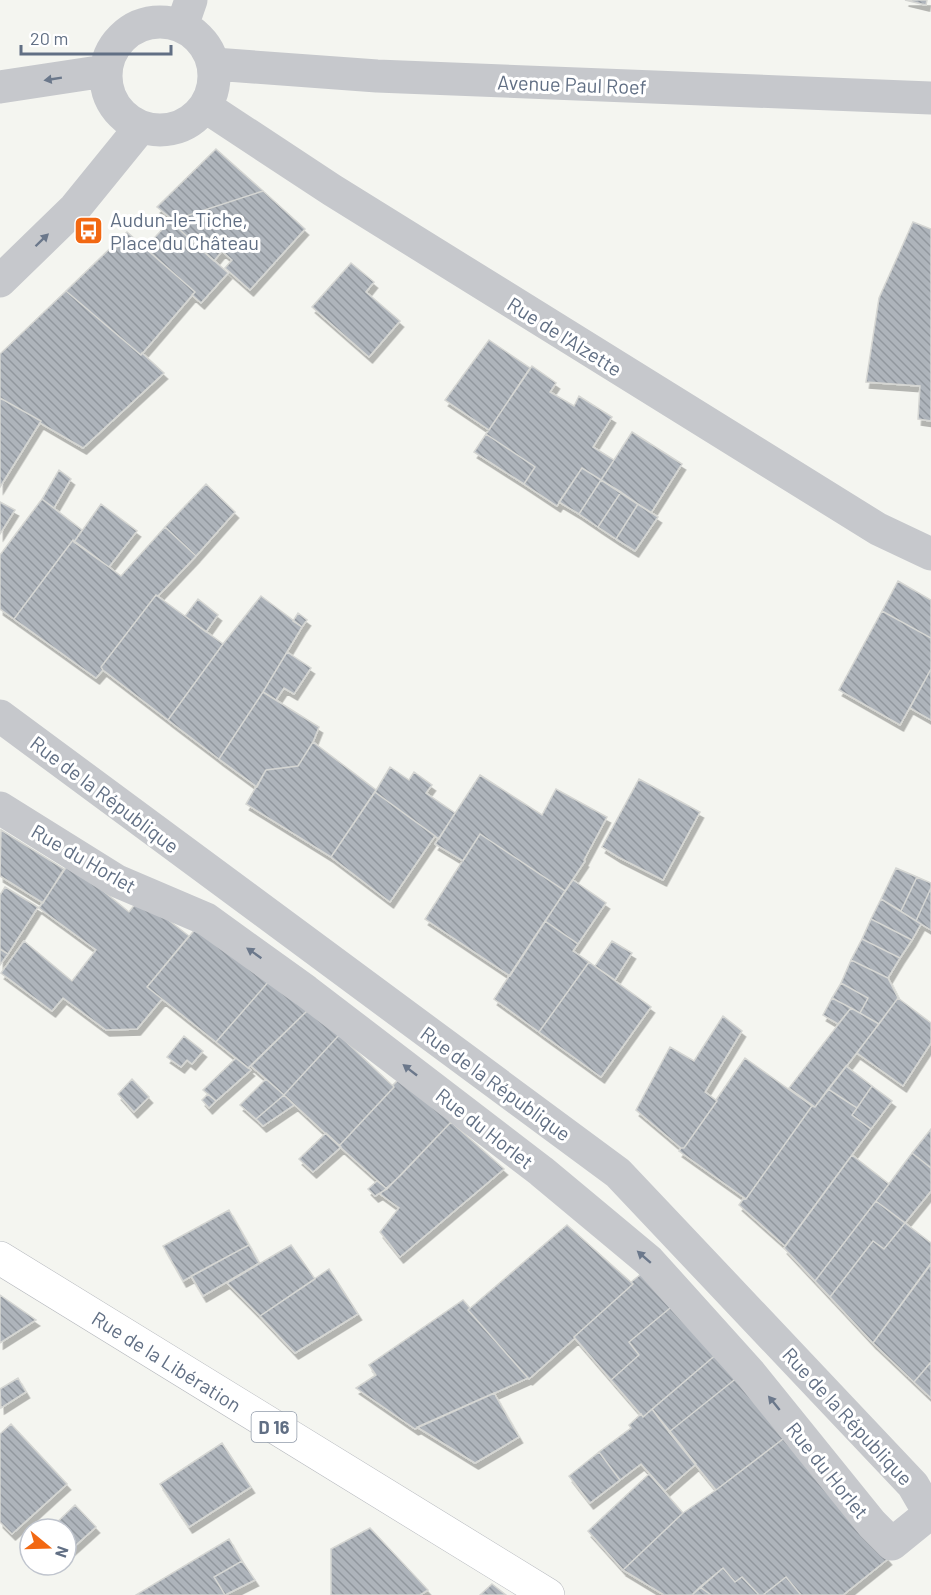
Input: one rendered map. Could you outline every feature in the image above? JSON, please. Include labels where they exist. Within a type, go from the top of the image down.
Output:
[{"type":"main road","name":"Rue de la Libération","points":[[0,1258],[548,1595]]},
{"type":"street","points":[[186,13],[214,64],[214,86],[206,108],[188,124],[164,131],[140,128],[120,115],[108,95],[105,71],[111,51],[123,35],[141,24],[161,21],[186,13]]},
{"type":"street","name":"Avenue Paul Roef","points":[[214,64],[376,76],[931,98]]},
{"type":"street","points":[[0,87],[105,71]]},
{"type":"street","name":"Rue de l'Alzette","points":[[206,108],[332,190],[868,523],[931,554]]},
{"type":"street","points":[[0,281],[75,208],[140,128]]},
{"type":"street","name":"Rue de la République","points":[[0,716],[618,1173],[914,1485],[930,1515]]},
{"type":"street","name":"Rue du Horlet","points":[[0,808],[117,881],[206,919],[306,991],[541,1171],[649,1261],[750,1373],[872,1524],[892,1544],[930,1515]]},
{"type":"building","points":[[905,0],[927,0],[926,5]]},
{"type":"building","points":[[216,149],[263,191],[174,220],[157,207]]},
{"type":"building","points":[[263,191],[305,229],[250,290],[225,268],[232,260],[222,251],[214,261],[170,221]]},
{"type":"building","points":[[170,221],[228,273],[201,303],[192,295],[195,292],[145,248]]},
{"type":"building","points":[[913,222],[931,229],[931,421],[918,419],[920,386],[866,382],[879,298]]},
{"type":"building","points":[[127,232],[195,292],[141,355],[66,291]]},
{"type":"building","points":[[351,263],[374,282],[366,292],[400,321],[369,357],[312,307]]},
{"type":"building","points":[[66,291],[164,373],[83,448],[0,398],[0,354]]},
{"type":"building","points":[[489,340],[530,368],[489,430],[445,400]]},
{"type":"building","points":[[532,366],[556,383],[550,392],[574,406],[579,396],[612,417],[593,447],[614,460],[601,480],[582,468],[557,506],[524,484],[535,467],[486,434]]},
{"type":"building","points":[[0,398],[41,421],[0,487]]},
{"type":"building","points":[[632,432],[682,464],[651,513],[601,480]]},
{"type":"building","points":[[486,434],[535,467],[524,484],[474,452]]},
{"type":"building","points":[[582,468],[601,480],[579,514],[559,502]]},
{"type":"building","points":[[59,470],[71,479],[54,508],[42,499]]},
{"type":"building","points":[[601,480],[621,492],[598,527],[579,514]]},
{"type":"building","points":[[206,484],[235,512],[196,556],[165,527]]},
{"type":"building","points":[[621,492],[638,504],[616,539],[598,527]]},
{"type":"building","points":[[42,499],[82,530],[14,619],[0,609],[0,555]]},
{"type":"building","points":[[0,502],[15,510],[0,534]]},
{"type":"building","points":[[101,504],[137,531],[109,567],[74,542]]},
{"type":"building","points":[[638,504],[658,517],[635,551],[616,539]]},
{"type":"building","points":[[165,527],[196,556],[158,596],[156,595],[101,667],[103,670],[96,678],[14,619],[73,540],[121,576]]},
{"type":"building","points":[[898,581],[931,600],[931,638],[882,611]]},
{"type":"building","points":[[156,595],[223,644],[168,720],[101,667]]},
{"type":"building","points":[[261,596],[302,627],[219,759],[168,720]]},
{"type":"building","points":[[198,599],[218,615],[206,632],[185,616]]},
{"type":"building","points":[[882,611],[931,638],[931,669],[900,725],[839,690]]},
{"type":"building","points":[[298,613],[307,620],[302,627],[293,621]]},
{"type":"building","points":[[287,652],[311,668],[294,694],[284,688],[276,700],[263,692]]},
{"type":"building","points":[[931,669],[931,720],[910,708]]},
{"type":"building","points":[[263,692],[319,727],[313,742],[298,766],[266,770],[257,787],[219,759]]},
{"type":"building","points":[[313,742],[376,790],[331,857],[246,804],[266,770],[298,766]]},
{"type":"building","points":[[390,767],[409,780],[414,772],[432,785],[426,793],[455,813],[439,839],[375,792]]},
{"type":"building","points":[[480,775],[542,815],[556,789],[607,817],[585,861],[565,891],[480,834],[463,861],[435,844]]},
{"type":"building","points":[[639,779],[700,812],[663,880],[602,847]]},
{"type":"building","points":[[375,792],[435,836],[390,902],[331,857]]},
{"type":"building","points":[[1,830],[64,869],[43,903],[0,876]]},
{"type":"building","points":[[480,834],[565,891],[510,976],[425,919]]},
{"type":"building","points":[[69,863],[129,912],[140,898],[189,936],[147,987],[162,999],[137,1029],[106,1030],[63,998],[52,1011],[1,973],[24,941],[72,981],[96,950],[39,908]]},
{"type":"building","points":[[896,868],[917,877],[901,911],[881,899]]},
{"type":"building","points":[[917,877],[931,883],[931,888],[916,921],[901,911]]},
{"type":"building","points":[[573,880],[606,903],[578,944],[545,921]]},
{"type":"building","points":[[5,887],[38,907],[8,954],[0,949],[0,895]]},
{"type":"building","points":[[931,888],[931,930],[916,921]]},
{"type":"building","points":[[881,899],[921,924],[912,940],[871,919]]},
{"type":"building","points":[[871,919],[912,940],[900,958],[862,939]]},
{"type":"building","points":[[545,921],[578,944],[573,951],[589,962],[539,1032],[494,999]]},
{"type":"building","points":[[197,927],[270,980],[216,1042],[147,987]]},
{"type":"building","points":[[862,939],[900,958],[888,978],[851,960]]},
{"type":"building","points":[[612,941],[632,953],[615,980],[595,966]]},
{"type":"building","points":[[0,949],[8,954],[0,965]]},
{"type":"building","points":[[851,960],[888,978],[898,998],[879,1024],[860,1013],[868,998],[841,983]]},
{"type":"building","points":[[589,962],[651,1007],[601,1077],[539,1032]]},
{"type":"building","points":[[270,980],[308,1010],[248,1068],[216,1042]]},
{"type":"building","points":[[841,983],[868,998],[860,1013],[832,998]]},
{"type":"building","points":[[832,998],[851,1008],[838,1024],[823,1015]]},
{"type":"building","points":[[898,998],[931,1023],[931,1043],[903,1086],[857,1053]]},
{"type":"building","points":[[310,1008],[339,1035],[284,1095],[251,1066]]},
{"type":"building","points":[[851,1008],[879,1024],[815,1107],[789,1088]]},
{"type":"building","points":[[723,1016],[742,1031],[705,1092],[717,1101],[684,1148],[681,1148],[636,1110],[670,1047],[694,1061]]},
{"type":"building","points":[[339,1035],[394,1087],[339,1146],[284,1095]]},
{"type":"building","points":[[184,1036],[203,1051],[192,1064],[187,1060],[181,1067],[167,1057]]},
{"type":"building","points":[[236,1058],[251,1070],[216,1101],[203,1090]]},
{"type":"building","points":[[745,1058],[812,1106],[746,1199],[679,1151],[684,1148]]},
{"type":"building","points":[[846,1066],[872,1086],[857,1108],[828,1089]]},
{"type":"building","points":[[401,1077],[451,1122],[387,1189],[339,1146]]},
{"type":"building","points":[[132,1079],[149,1097],[134,1112],[118,1094]]},
{"type":"building","points":[[266,1079],[284,1095],[256,1119],[240,1105]]},
{"type":"building","points":[[872,1086],[892,1101],[871,1129],[852,1115]]},
{"type":"building","points":[[828,1089],[857,1108],[852,1115],[871,1129],[785,1246],[739,1205],[744,1198],[746,1199],[812,1106],[815,1107]]},
{"type":"building","points":[[208,1094],[216,1101],[209,1108],[202,1100]]},
{"type":"building","points":[[284,1095],[294,1105],[263,1126],[256,1119]]},
{"type":"building","points":[[451,1122],[504,1169],[400,1257],[380,1232],[399,1208],[380,1194]]},
{"type":"building","points":[[931,1129],[931,1168],[912,1153]]},
{"type":"building","points":[[326,1133],[341,1147],[313,1172],[299,1159]]},
{"type":"building","points":[[912,1153],[931,1168],[931,1191],[905,1223],[876,1201]]},
{"type":"building","points":[[852,1155],[889,1184],[815,1281],[784,1248]]},
{"type":"building","points":[[377,1181],[387,1189],[375,1196],[368,1189]]},
{"type":"building","points":[[876,1201],[905,1223],[884,1249],[873,1241],[830,1297],[815,1281]]},
{"type":"building","points":[[229,1210],[249,1245],[183,1281],[163,1246]]},
{"type":"building","points":[[905,1223],[931,1243],[931,1264],[873,1343],[830,1297],[873,1241],[884,1249]]},
{"type":"building","points":[[567,1225],[633,1284],[529,1379],[468,1310]]},
{"type":"building","points":[[249,1245],[259,1263],[203,1296],[191,1276]]},
{"type":"building","points":[[291,1245],[315,1279],[260,1316],[227,1283]]},
{"type":"building","points":[[931,1263],[931,1362],[914,1382],[873,1343]]},
{"type":"building","points":[[329,1269],[358,1314],[295,1353],[260,1316]]},
{"type":"building","points":[[645,1271],[675,1304],[629,1342],[639,1355],[611,1380],[574,1337]]},
{"type":"building","points":[[0,1295],[36,1320],[0,1343]]},
{"type":"building","points":[[463,1300],[470,1308],[468,1310],[528,1378],[415,1429],[356,1388],[376,1375],[369,1365]]},
{"type":"building","points":[[675,1304],[718,1353],[643,1417],[611,1380],[639,1355],[629,1342]]},
{"type":"building","points":[[718,1353],[738,1377],[669,1432],[652,1409]]},
{"type":"building","points":[[931,1362],[931,1398],[914,1382]]},
{"type":"building","points":[[738,1377],[787,1436],[716,1490],[669,1432]]},
{"type":"building","points":[[18,1378],[26,1392],[1,1408],[0,1389]]},
{"type":"building","points":[[494,1393],[519,1437],[475,1463],[417,1427]]},
{"type":"building","points":[[652,1409],[696,1464],[665,1491],[641,1464],[620,1480],[599,1452],[631,1428],[629,1425],[641,1414],[643,1417]]},
{"type":"building","points":[[11,1424],[67,1484],[31,1517],[18,1517],[18,1529],[12,1534],[0,1522],[0,1434]]},
{"type":"building","points":[[787,1436],[888,1559],[843,1595],[801,1595],[786,1577],[763,1595],[759,1595],[742,1577],[735,1582],[723,1568],[692,1595],[664,1595],[623,1570],[683,1513]]},
{"type":"building","points":[[222,1443],[251,1487],[189,1527],[160,1484]]},
{"type":"building","points":[[599,1452],[620,1480],[590,1503],[569,1476]]},
{"type":"building","points":[[649,1474],[683,1513],[623,1570],[588,1531]]},
{"type":"building","points":[[75,1505],[96,1527],[78,1543],[78,1517],[62,1517]]},
{"type":"building","points":[[370,1528],[428,1590],[420,1595],[331,1595],[331,1549]]},
{"type":"building","points":[[229,1539],[242,1561],[214,1577],[225,1595],[136,1595]]},
{"type":"building","points":[[242,1561],[255,1580],[225,1595],[214,1577]]},
{"type":"building","points":[[723,1568],[735,1582],[742,1577],[759,1595],[711,1595],[700,1587]]},
{"type":"building","points":[[786,1577],[801,1595],[763,1595]]},
{"type":"building","points":[[492,1584],[506,1595],[480,1595]]},
{"type":"building","points":[[700,1587],[711,1595],[692,1595]]},
{"type":"place","name":"Audun-le-Tiche, Place du Château","points":[[89,230]]}]
